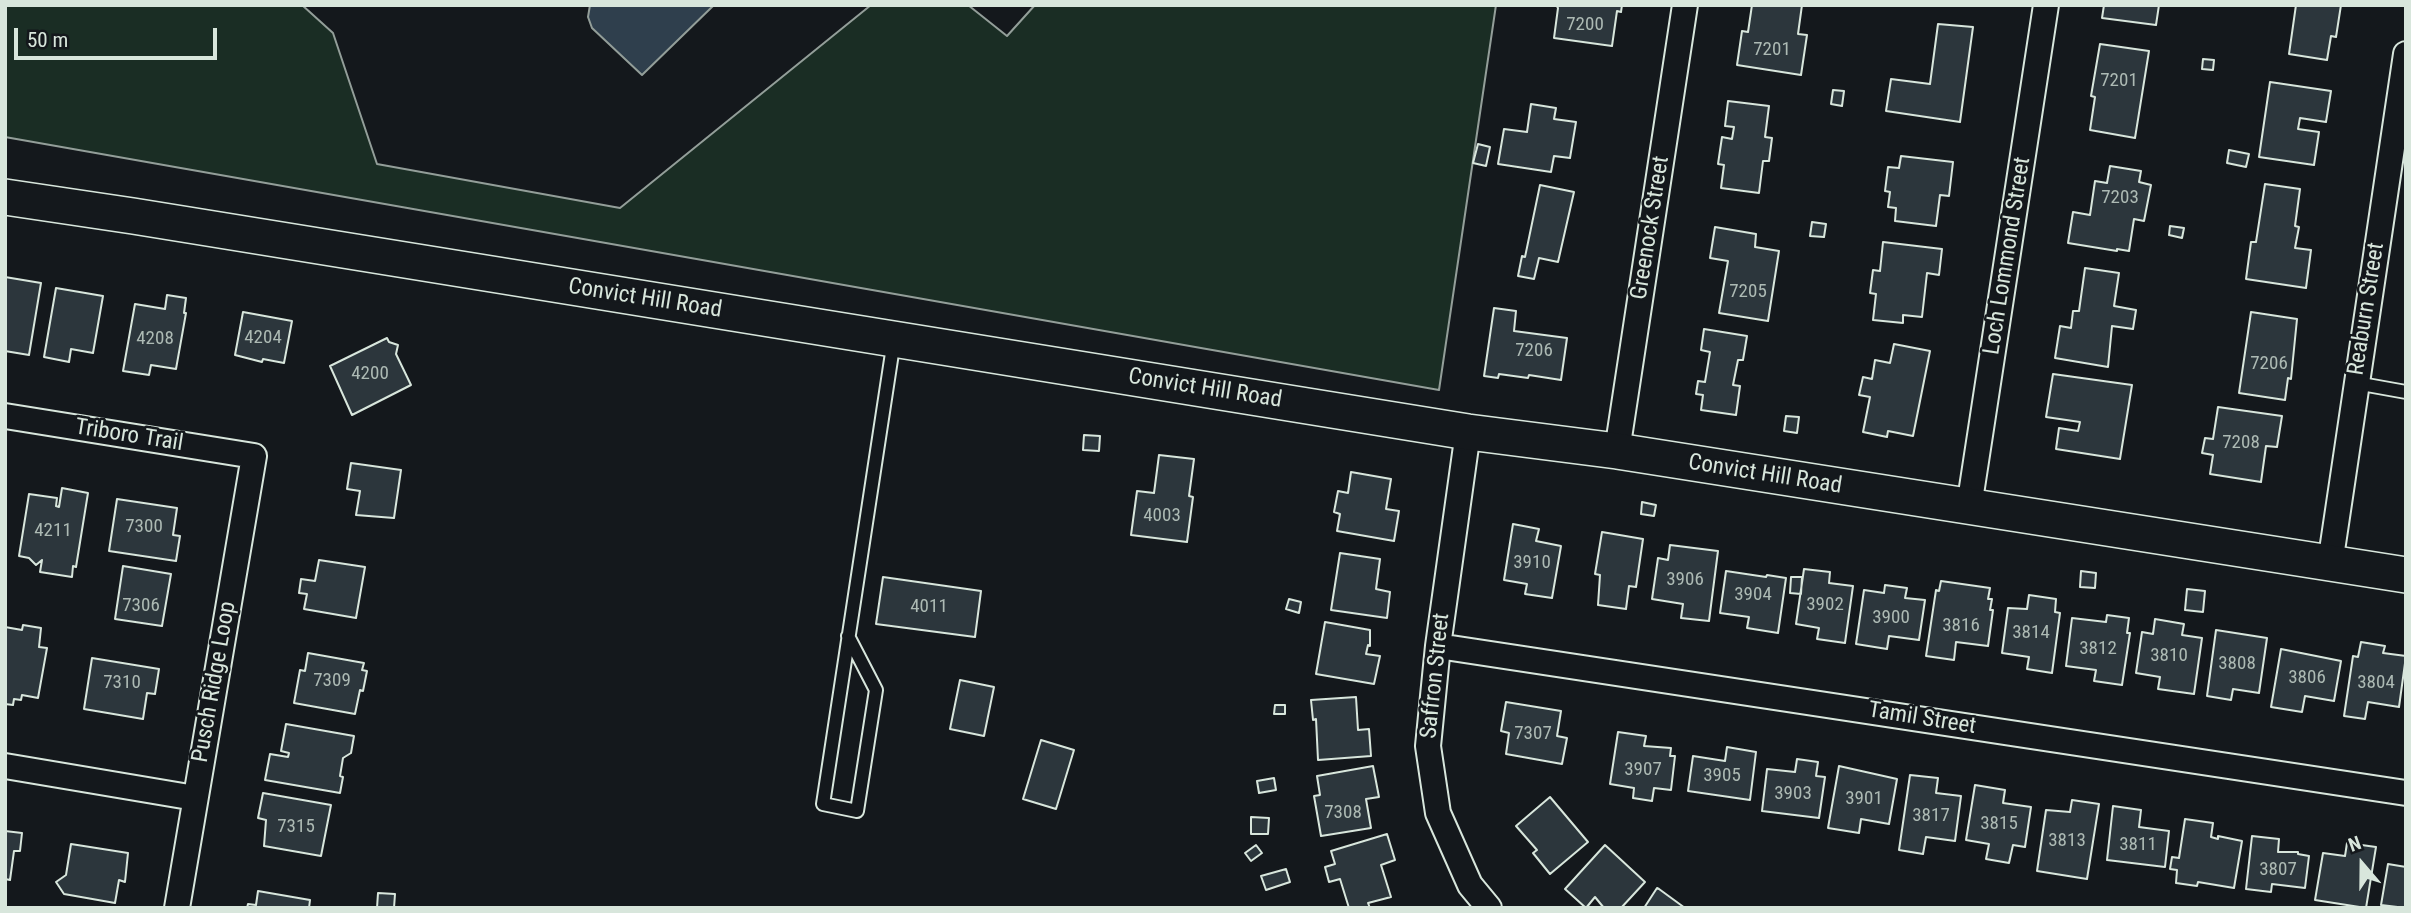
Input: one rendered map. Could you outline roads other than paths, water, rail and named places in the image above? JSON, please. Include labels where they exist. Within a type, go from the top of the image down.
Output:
[{"type":"street","name":"Greenock Street","points":[[1617,452],[1685,5]]},
{"type":"street","name":"Loch Lommond Street","points":[[1969,508],[2046,5]]},
{"type":"street","name":"Reaburn Street","points":[[2330,564],[2406,54]]},
{"type":"street","name":"Convict Hill Road","points":[[5,197],[1468,432],[1617,452],[2406,575]]},
{"type":"street","name":"Triboro Trail","points":[[5,416],[254,456]]},
{"type":"street","name":"Saffron Street","points":[[1468,432],[1438,646],[1428,746],[1438,813],[1470,886],[1489,908]]},
{"type":"street","name":"Pusch Ridge Loop","points":[[177,908],[254,456]]},
{"type":"street","name":"Tamil Street","points":[[1438,646],[2406,793]]},
{"type":"street","points":[[5,766],[195,798]]},
{"type":"lane","points":[[848,636],[876,690],[858,811],[823,804],[848,636],[894,340]]},
{"type":"lane","points":[[2356,383],[2406,392]]},
{"type":"water","points":[[590,5],[714,5],[642,75],[592,28],[588,17]]}]
